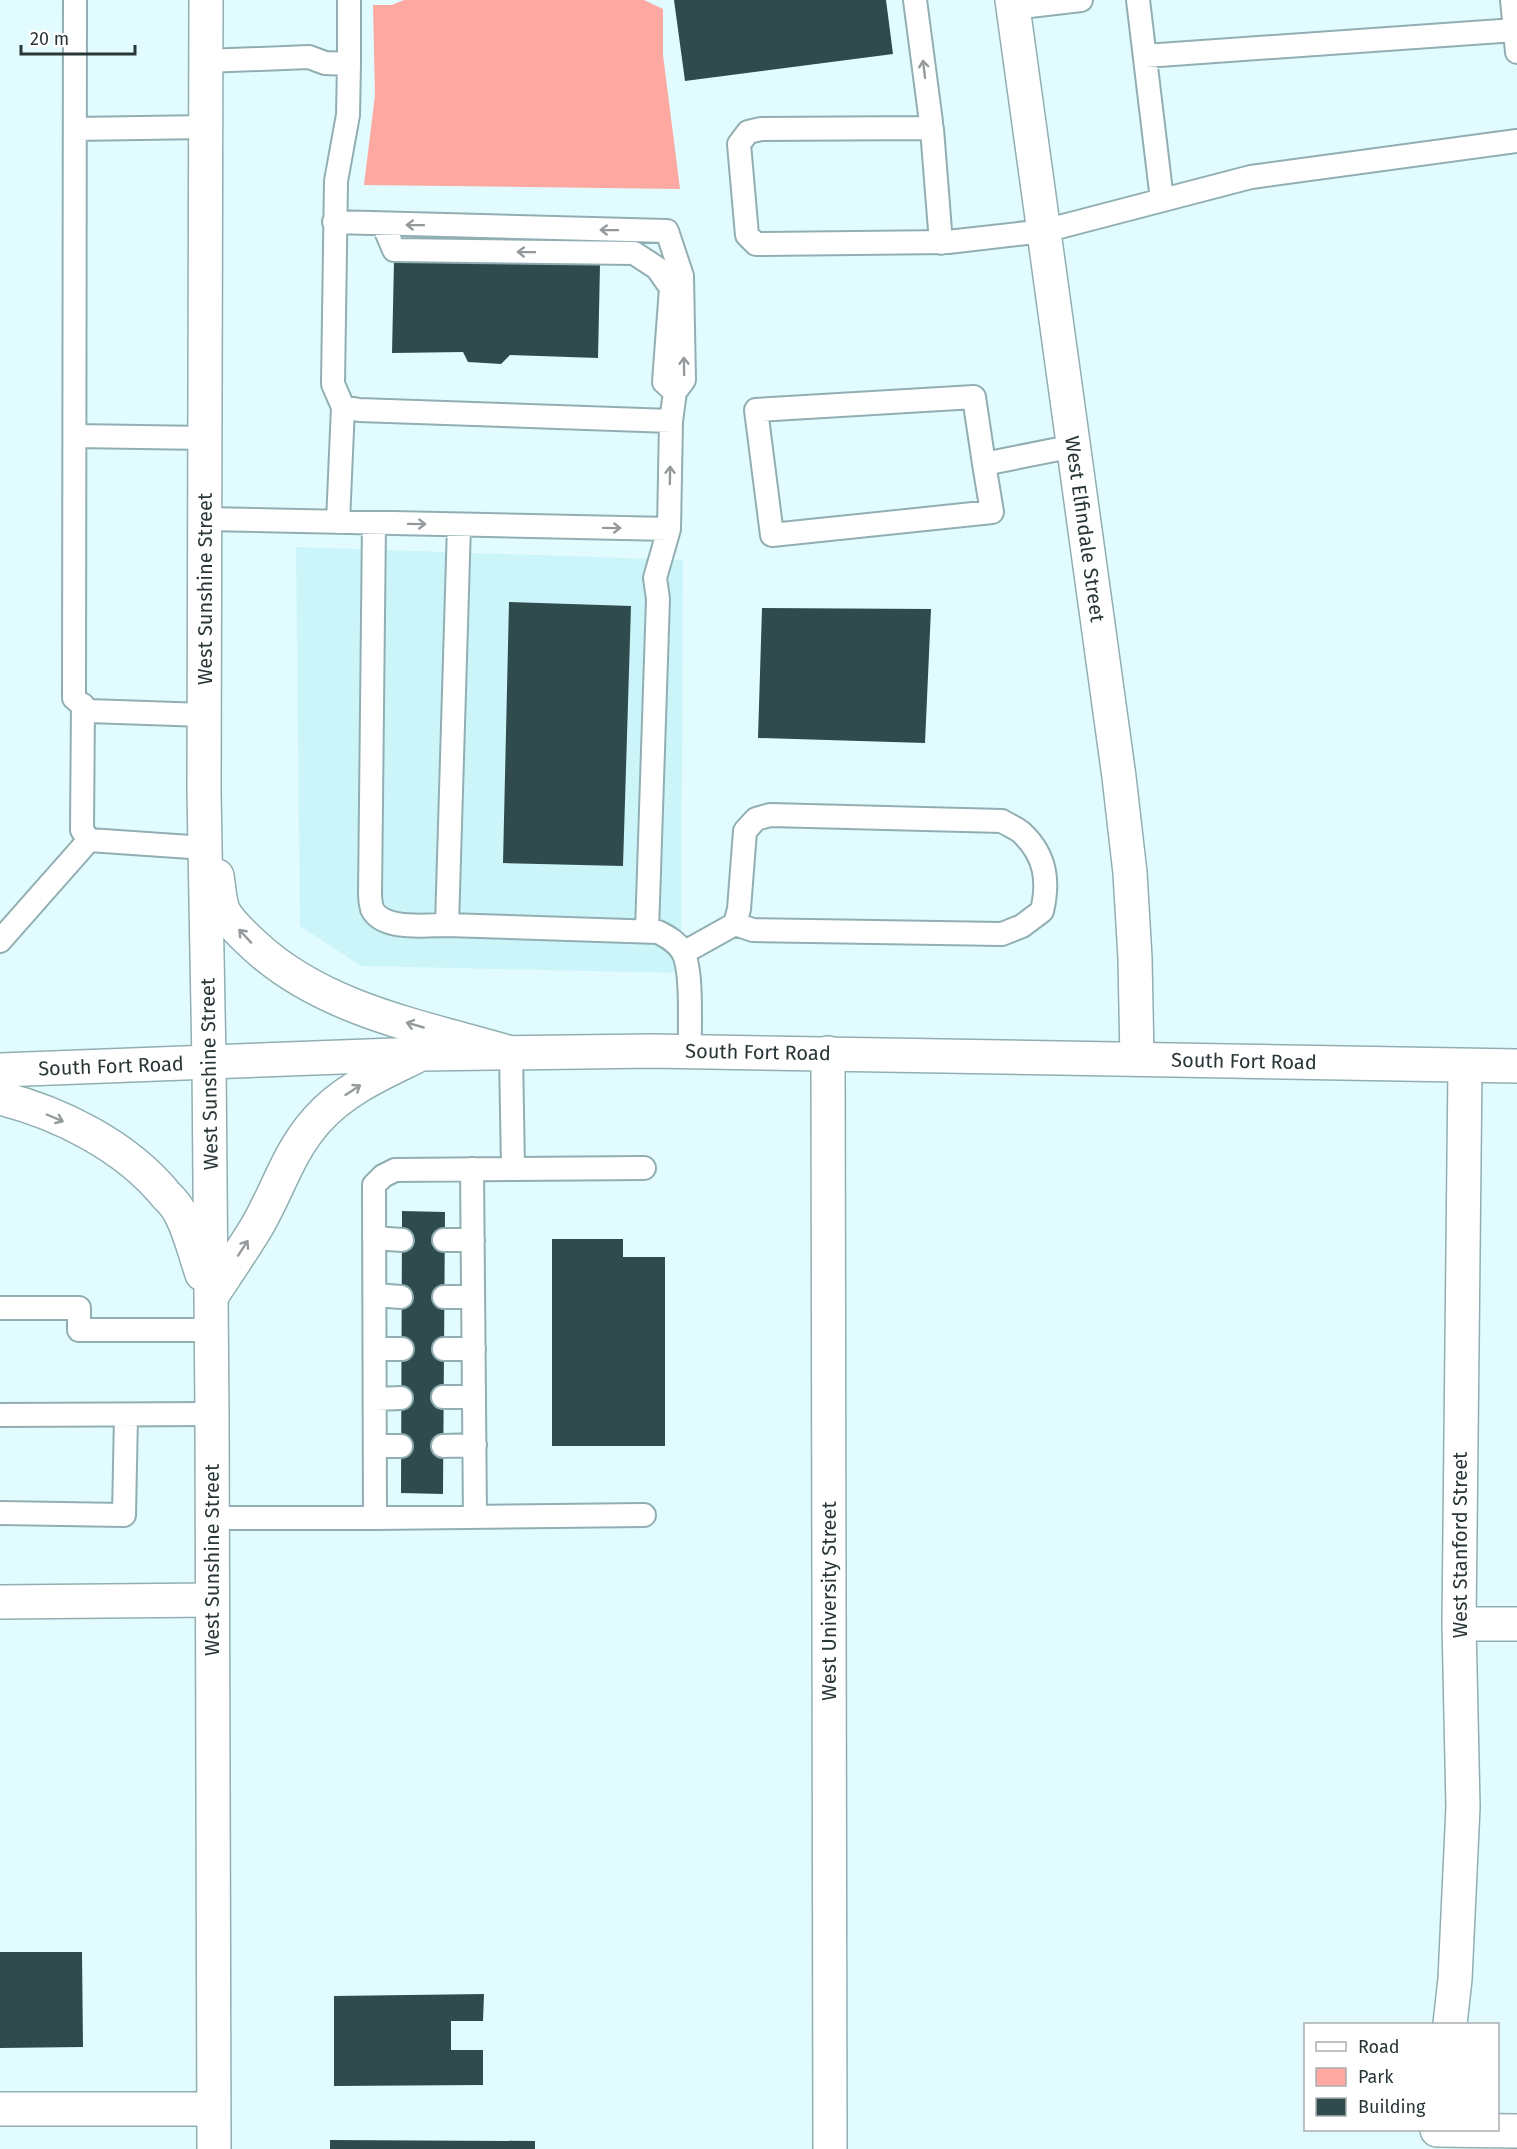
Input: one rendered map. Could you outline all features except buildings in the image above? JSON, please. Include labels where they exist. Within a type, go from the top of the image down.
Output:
[{"type":"street","name":"West Sunshine Street","points":[[206,0],[204,792],[212,1414],[214,2149]]},
{"type":"street","name":"West Elfindale Street","points":[[1013,4],[1130,873],[1135,957],[1137,1059]]},
{"type":"street","points":[[204,792],[223,911],[245,937],[270,960],[313,988],[360,1009],[511,1053]]},
{"type":"street","name":"South Fort Road","points":[[0,1070],[421,1054],[690,1052],[1517,1066]]},
{"type":"street","name":"West University Street","points":[[828,1053],[830,2149]]},
{"type":"street","points":[[211,1297],[257,1226],[297,1147],[317,1119],[342,1097],[368,1080],[421,1054]]},
{"type":"street","name":"West Stanford Street","points":[[1450,2023],[1455,1979],[1463,1808],[1459,1624],[1465,1066]]},
{"type":"street","points":[[0,1098],[19,1103],[94,1137],[124,1156],[153,1180],[180,1212],[211,1297]]},
{"type":"street","points":[[0,1602],[212,1600]]},
{"type":"street","points":[[1459,1624],[1517,1624]]},
{"type":"street","points":[[0,2109],[213,2109]]},
{"type":"street","points":[[1437,2136],[1517,2131]]},
{"type":"lane","points":[[75,0],[74,698],[89,711],[204,715]]},
{"type":"lane","points":[[338,522],[343,407],[333,384],[334,222],[336,181],[348,115],[350,0]]},
{"type":"lane","points":[[915,0],[931,122],[923,128],[761,129],[748,132],[739,144],[747,235],[756,244],[941,243],[1044,231],[1251,177],[1517,141]]},
{"type":"lane","points":[[1013,4],[1081,0]]},
{"type":"lane","points":[[1138,0],[1162,200]]},
{"type":"lane","points":[[1512,0],[1517,52]]},
{"type":"lane","points":[[1145,56],[1515,30]]},
{"type":"lane","points":[[206,61],[309,57],[325,63],[350,64]]},
{"type":"lane","points":[[928,126],[932,129],[941,243]]},
{"type":"lane","points":[[75,129],[206,127]]},
{"type":"lane","points":[[334,222],[667,231],[682,276],[684,380],[675,392],[671,421],[669,529],[655,578],[658,598],[647,932]]},
{"type":"lane","points":[[383,224],[394,250],[634,253],[657,268],[671,288],[664,382],[675,392]]},
{"type":"lane","points":[[974,397],[984,464],[992,512],[772,534],[756,410],[974,397]]},
{"type":"lane","points":[[343,407],[359,410],[671,421]]},
{"type":"lane","points":[[75,436],[206,438]]},
{"type":"lane","points":[[984,464],[1074,446]]},
{"type":"lane","points":[[206,519],[669,529]]},
{"type":"lane","points":[[374,523],[370,895],[372,909],[386,921],[402,925],[658,932],[674,941],[684,953],[688,972],[690,1052]]},
{"type":"lane","points":[[447,925],[459,525]]},
{"type":"lane","points":[[83,705],[82,830],[89,840]]},
{"type":"lane","points":[[684,953],[735,924],[739,909],[745,831],[756,819],[770,815],[1002,821],[1022,832],[1036,851],[1045,870],[1046,892],[1042,911],[1022,926],[1002,934],[753,930],[735,924]]},
{"type":"lane","points":[[89,840],[205,848]]},
{"type":"lane","points":[[0,941],[89,840]]},
{"type":"lane","points":[[511,1053],[513,1169]]},
{"type":"lane","points":[[375,1518],[374,1185],[383,1176],[395,1170],[644,1168]]},
{"type":"lane","points":[[472,1169],[475,1517]]},
{"type":"lane","points":[[374,1238],[402,1240]]},
{"type":"lane","points":[[444,1240],[473,1240]]},
{"type":"lane","points":[[375,1295],[402,1297]]},
{"type":"lane","points":[[444,1297],[473,1297]]},
{"type":"lane","points":[[0,1308],[79,1308],[79,1330],[211,1330]]},
{"type":"lane","points":[[444,1349],[474,1348]]},
{"type":"lane","points":[[375,1349],[402,1349]]},
{"type":"lane","points":[[443,1397],[474,1397]]},
{"type":"lane","points":[[375,1399],[401,1398]]},
{"type":"lane","points":[[0,1415],[212,1414]]},
{"type":"lane","points":[[0,1513],[124,1515],[126,1415]]},
{"type":"lane","points":[[443,1446],[475,1445]]},
{"type":"lane","points":[[375,1446],[401,1446]]},
{"type":"lane","points":[[212,1518],[644,1515]]},
{"type":"shaded area","points":[[296,547],[683,560],[681,973],[361,966],[300,926]]},
{"type":"green space","points":[[404,0],[644,0],[663,9],[663,55],[680,189],[364,185],[375,95],[373,5],[392,5]]}]
